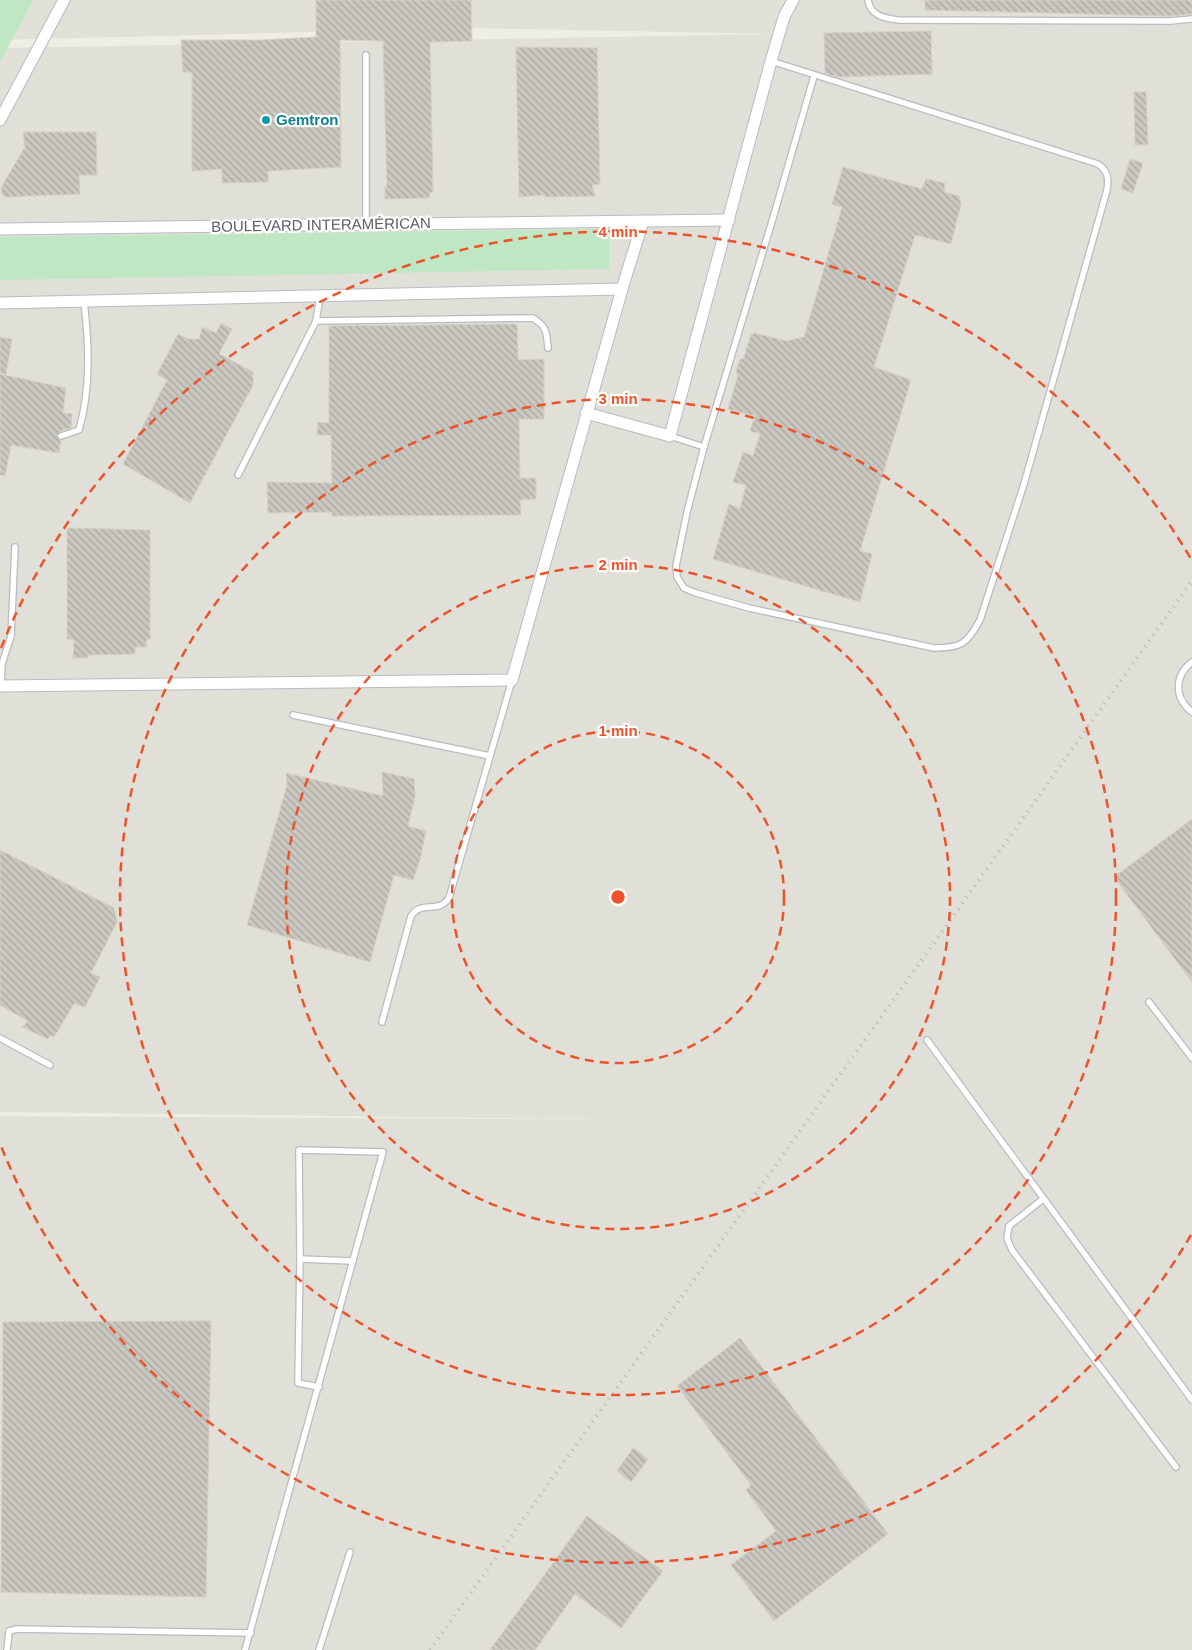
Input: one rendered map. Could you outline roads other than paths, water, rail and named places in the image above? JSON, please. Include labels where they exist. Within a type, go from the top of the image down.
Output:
[{"type":"street","points":[[0,120],[64,0]]},
{"type":"street","points":[[586,413],[670,436],[771,61],[784,17],[793,0]]},
{"type":"street","name":"BOULEVARD INTERAMÉRICAN","points":[[0,229],[729,220]]},
{"type":"street","points":[[1,686],[512,680],[586,413],[643,221]]},
{"type":"street","points":[[0,303],[622,289]]},
{"type":"lane","points":[[868,0],[875,13],[884,18],[898,20],[1170,21],[1192,19]]},
{"type":"lane","points":[[366,54],[366,224]]},
{"type":"lane","points":[[771,61],[1098,164],[1108,174],[1107,190],[1024,484],[980,620],[972,636],[962,645],[950,648],[934,648],[749,608],[684,588],[677,576],[676,566],[687,512],[704,447],[814,76]]},
{"type":"lane","points":[[238,475],[316,321],[320,297]]},
{"type":"lane","points":[[61,436],[79,430],[85,411],[88,373],[88,329],[84,301]]},
{"type":"lane","points":[[316,321],[533,318],[542,324],[546,330],[548,348]]},
{"type":"lane","points":[[670,436],[704,447]]},
{"type":"lane","points":[[1,686],[2,664],[11,636],[15,547]]},
{"type":"lane","points":[[1192,662],[1180,675],[1178,685],[1179,696],[1184,705],[1192,712]]},
{"type":"lane","points":[[382,1022],[411,916],[420,907],[440,906],[449,898],[512,680]]},
{"type":"lane","points":[[293,716],[490,756]]},
{"type":"lane","points":[[1149,1002],[1192,1058]]},
{"type":"lane","points":[[0,1038],[50,1065]]},
{"type":"lane","points":[[927,1040],[1192,1400]]},
{"type":"lane","points":[[245,1650],[319,1387],[383,1152],[299,1150],[298,1383],[319,1387]]},
{"type":"lane","points":[[1044,1199],[1009,1226],[1007,1238],[1012,1250],[1176,1467]]},
{"type":"lane","points":[[300,1259],[353,1261]]},
{"type":"lane","points":[[320,1650],[350,1552]]},
{"type":"lane","points":[[7,1650],[9,1631],[17,1629],[250,1633]]},
{"type":"railway","points":[[430,1650],[1192,581]]},
{"type":"place","name":"Gemtron","points":[[266,120]]}]
